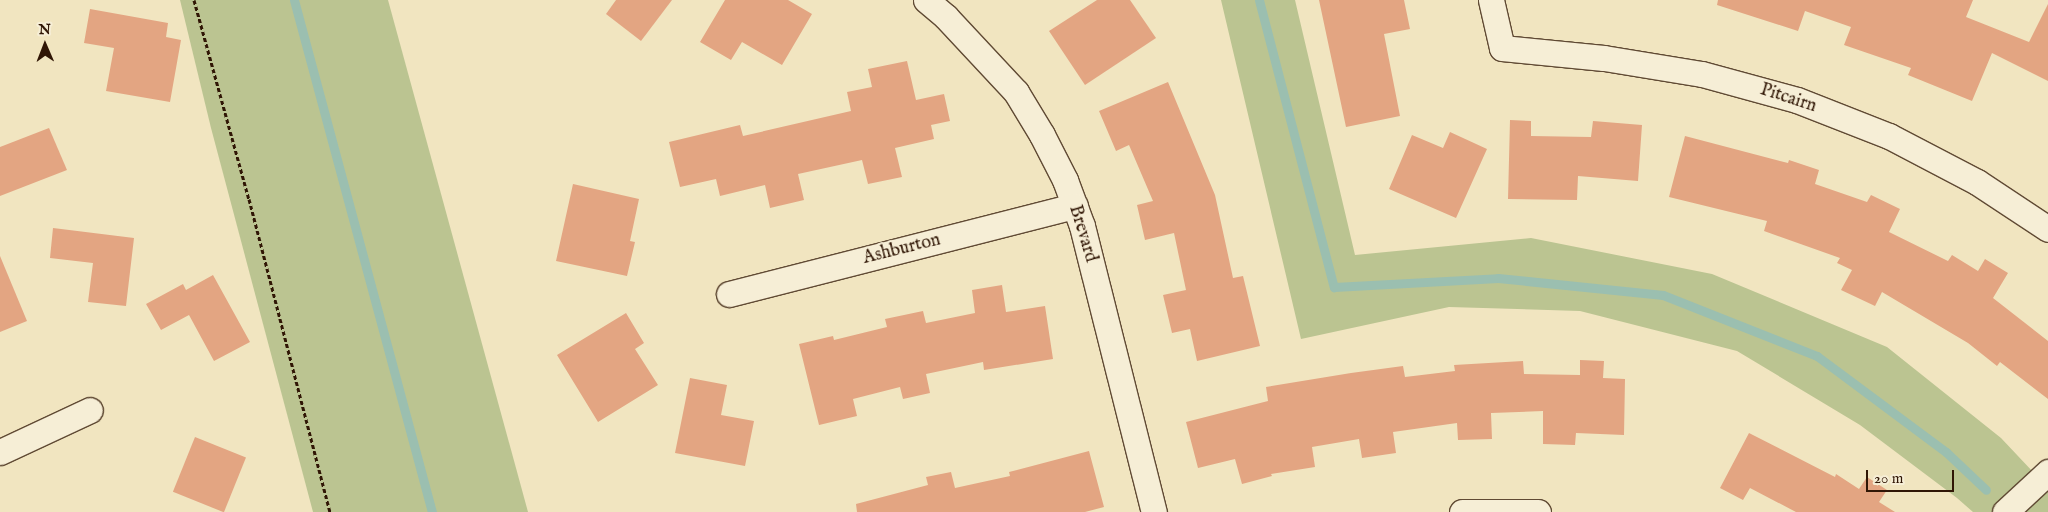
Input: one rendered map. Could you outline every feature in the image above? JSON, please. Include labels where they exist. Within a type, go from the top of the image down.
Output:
[{"type":"street","name":"Brevard","points":[[926,0],[946,17],[1016,92],[1042,134],[1065,180],[1082,226],[1154,512]]},
{"type":"street","name":"Pitcairn","points":[[1491,0],[1502,48],[1604,58],[1702,74],[1797,100],[1889,136],[1976,182],[2048,229]]},
{"type":"street","name":"Ashburton","points":[[728,294],[1075,206]]},
{"type":"street","points":[[0,452],[90,410]]},
{"type":"street","points":[[2005,512],[2048,472]]},
{"type":"street","points":[[1462,512],[1483,510],[1538,512]]},
{"type":"path","points":[[194,0],[330,512]]},
{"type":"green space","points":[[180,0],[388,0],[528,512],[313,512],[211,128]]},
{"type":"green space","points":[[1221,0],[1295,0],[1355,255],[1531,238],[1712,274],[1887,347],[2001,438],[2048,488],[2048,512],[1973,512],[1860,425],[1737,351],[1580,311],[1449,307],[1301,339]]},
{"type":"building","points":[[616,0],[672,0],[641,41],[606,14]]},
{"type":"building","points":[[725,0],[788,0],[812,14],[782,65],[742,42],[731,60],[700,42]]},
{"type":"building","points":[[1097,0],[1130,0],[1156,38],[1085,85],[1049,31]]},
{"type":"building","points":[[1319,0],[1404,0],[1410,29],[1384,34],[1400,116],[1346,127]]},
{"type":"building","points":[[1718,0],[1973,0],[1966,17],[2029,42],[2048,4],[2048,81],[1992,53],[1972,101],[1908,75],[1911,68],[1844,45],[1851,27],[1805,11],[1798,31],[1717,5]]},
{"type":"building","points":[[90,9],[168,23],[166,37],[181,40],[170,102],[106,91],[114,48],[84,43]]},
{"type":"building","points":[[907,61],[916,100],[944,94],[950,121],[931,125],[934,139],[895,148],[902,177],[868,184],[862,160],[798,174],[804,200],[770,208],[765,185],[720,196],[716,179],[680,187],[669,142],[740,125],[743,136],[851,111],[847,92],[872,87],[868,69]]},
{"type":"building","points":[[1168,82],[1215,195],[1233,278],[1243,276],[1260,346],[1197,361],[1190,329],[1172,333],[1163,295],[1186,290],[1174,233],[1145,240],[1137,205],[1153,201],[1129,145],[1116,151],[1099,111]]},
{"type":"building","points":[[1510,120],[1531,121],[1531,136],[1591,137],[1593,121],[1642,125],[1638,181],[1578,176],[1577,200],[1508,199]]},
{"type":"building","points":[[49,128],[67,170],[0,196],[0,147]]},
{"type":"building","points":[[1450,132],[1487,149],[1456,218],[1389,189],[1412,135],[1443,148]]},
{"type":"building","points":[[1685,136],[1788,163],[1789,160],[1819,170],[1815,184],[1867,202],[1871,195],[1900,209],[1889,232],[1948,261],[1952,255],[1978,271],[1985,259],[2008,273],[1993,298],[2048,341],[2048,399],[2000,362],[1997,366],[1968,343],[1882,292],[1875,306],[1841,290],[1852,270],[1837,263],[1840,258],[1764,231],[1767,221],[1669,197]]},
{"type":"building","points":[[573,184],[639,199],[630,241],[635,242],[627,276],[556,261]]},
{"type":"building","points":[[53,228],[134,238],[126,306],[88,302],[93,263],[50,258]]},
{"type":"building","points":[[0,256],[27,321],[0,332]]},
{"type":"building","points":[[213,275],[250,342],[214,361],[189,315],[161,330],[146,304],[183,284],[186,290]]},
{"type":"building","points":[[1002,285],[1006,312],[1045,306],[1053,359],[984,370],[983,362],[926,374],[930,393],[903,399],[900,387],[853,399],[857,416],[819,425],[799,344],[833,336],[834,340],[887,327],[885,319],[923,311],[926,323],[975,313],[972,290]]},
{"type":"building","points":[[626,313],[644,343],[635,349],[658,385],[598,422],[557,355]]},
{"type":"building","points":[[1580,360],[1604,361],[1603,378],[1625,379],[1624,435],[1576,433],[1575,445],[1543,444],[1543,411],[1491,413],[1492,439],[1458,440],[1457,423],[1393,432],[1396,453],[1362,458],[1359,439],[1312,447],[1315,467],[1271,474],[1272,476],[1242,484],[1235,459],[1198,468],[1186,422],[1268,401],[1266,387],[1351,373],[1403,366],[1405,377],[1455,371],[1454,365],[1523,361],[1524,374],[1580,375]]},
{"type":"building","points":[[690,378],[727,385],[721,415],[754,421],[745,466],[675,453]]},
{"type":"building","points":[[1749,433],[1835,477],[1836,474],[1859,489],[1867,477],[1887,490],[1879,502],[1895,512],[1796,512],[1750,488],[1743,500],[1720,488]]},
{"type":"building","points":[[195,437],[246,458],[224,512],[173,492]]},
{"type":"building","points":[[1089,451],[1104,507],[1085,512],[857,512],[856,504],[928,485],[926,477],[951,472],[955,488],[1010,476],[1009,472]]},
{"type":"waterway","points":[[294,0],[432,512]]},
{"type":"waterway","points":[[1259,0],[1334,287],[1498,278],[1663,295],[1817,356],[1946,452],[1986,490]]}]
